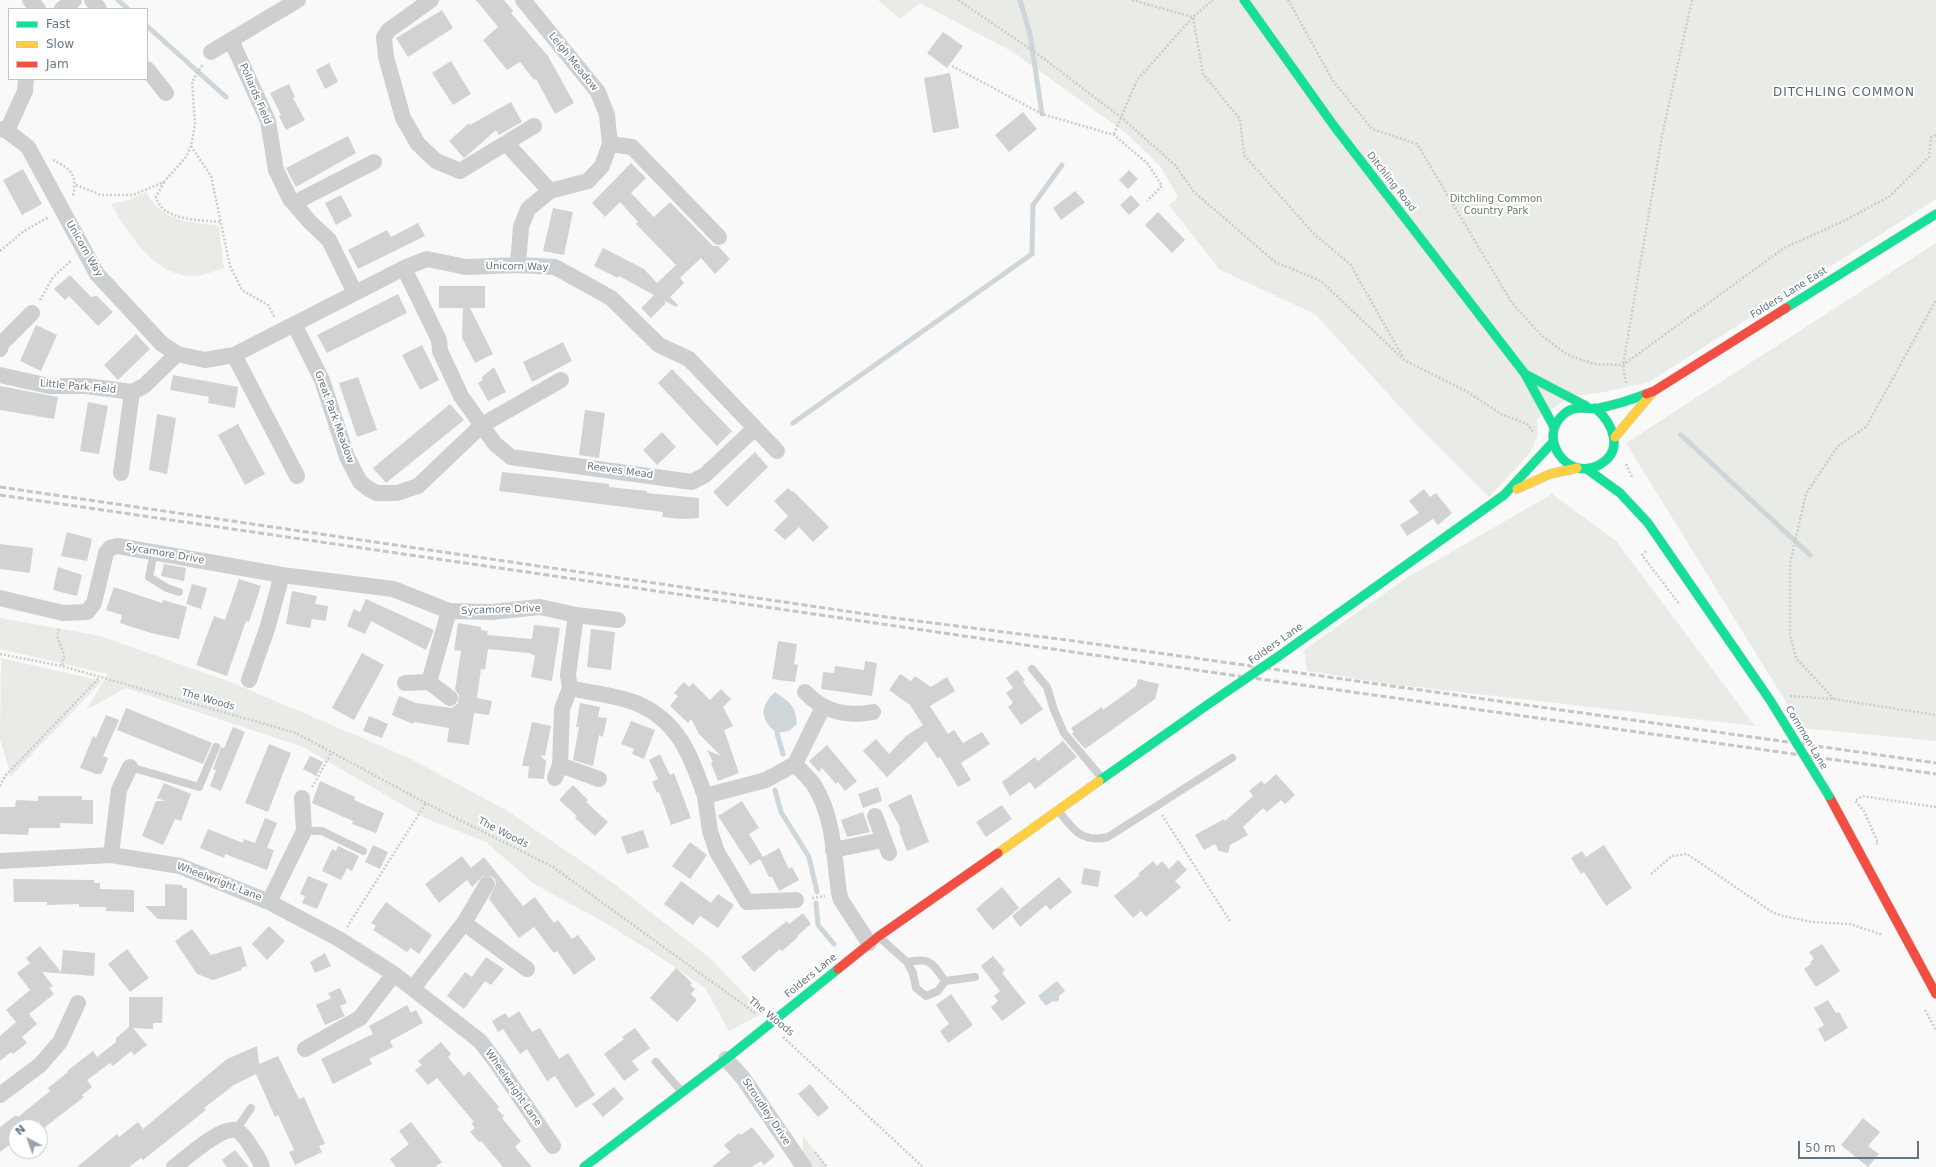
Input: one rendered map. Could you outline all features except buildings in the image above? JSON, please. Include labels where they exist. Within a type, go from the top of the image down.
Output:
[{"type":"main road","name":"Ditchling Road","points":[[1244,0],[1334,126],[1526,374],[1554,427]]},
{"type":"main road","name":"Folders Lane East","points":[[1591,407],[1629,401],[1654,391],[1936,214]]},
{"type":"main road","name":"Ditchling Road","points":[[1526,374],[1591,407]]},
{"type":"main road","name":"Folders Lane East","points":[[1615,441],[1654,391]]},
{"type":"main road","points":[[1615,441],[1604,462],[1596,466],[1582,468],[1569,465],[1561,460],[1550,445],[1554,427],[1564,413],[1572,408],[1591,407],[1609,419],[1614,428],[1615,441],[1616,459]]},
{"type":"main road","name":"Folders Lane","points":[[1504,495],[1550,445]]},
{"type":"main road","name":"Folders Lane","points":[[584,1167],[726,1059],[874,940],[1279,656],[1504,495],[1550,474],[1582,468]]},
{"type":"main road","name":"Common Lane","points":[[1582,468],[1607,480],[1635,507],[1672,555],[1770,700],[1829,796],[1936,994]]},
{"type":"main road","name":"Common Lane","points":[[1625,486],[1635,507]]},
{"type":"street","points":[[30,0],[37,8]]},
{"type":"street","points":[[63,8],[74,0]]},
{"type":"street","points":[[92,0],[99,8]]},
{"type":"street","points":[[211,52],[231,40],[282,4],[298,0]]},
{"type":"street","points":[[431,0],[389,30],[384,37],[386,57],[403,118],[418,144],[436,161],[460,171],[534,126]]},
{"type":"street","name":"Leigh Meadow","points":[[518,265],[520,227],[528,209],[550,191],[588,181],[602,166],[610,144],[608,115],[598,92],[523,0]]},
{"type":"street","name":"Pollards Field","points":[[231,40],[268,121],[276,170],[290,198],[329,240],[354,293]]},
{"type":"street","points":[[148,70],[166,93]]},
{"type":"street","points":[[3,130],[25,91],[26,80]]},
{"type":"street","name":"Unicorn Way","points":[[3,130],[28,147],[97,274],[162,344],[177,354],[205,360],[234,355],[404,268],[427,259],[466,267],[518,265],[555,267],[611,298],[659,345],[689,359],[754,429],[777,451]]},
{"type":"street","points":[[506,142],[550,191]]},
{"type":"street","points":[[610,144],[632,147],[719,237]]},
{"type":"street","points":[[294,203],[374,162]]},
{"type":"street","name":"Reeves Mead","points":[[404,268],[439,340],[440,351],[462,396],[495,444],[511,457],[692,482],[705,475],[754,429]]},
{"type":"street","points":[[0,349],[2,343],[32,314]]},
{"type":"street","name":"Great Park Meadow","points":[[288,327],[322,380],[347,457],[360,482],[369,489],[378,493],[397,493],[418,486],[482,425]]},
{"type":"street","points":[[121,473],[132,392],[144,386],[177,354]]},
{"type":"street","points":[[234,355],[297,476]]},
{"type":"street","name":"Little Park Field","points":[[0,376],[49,386],[86,386],[132,392]]},
{"type":"street","points":[[482,425],[561,380]]},
{"type":"street","name":"Sycamore Drive","points":[[0,598],[63,613],[87,612],[94,603],[106,553],[110,548],[118,546],[282,576],[393,589],[448,612],[492,612],[540,607],[576,615],[618,620]]},
{"type":"street","points":[[249,680],[267,629],[282,576]]},
{"type":"street","name":"Sycamore Drive","points":[[429,682],[448,612]]},
{"type":"street","points":[[576,615],[568,675],[570,688],[562,709],[557,772],[599,779]]},
{"type":"street","points":[[405,682],[429,682],[450,698]]},
{"type":"street","points":[[570,688],[635,702],[664,719],[679,736],[697,773],[705,796],[710,831],[717,852],[747,902],[796,900]]},
{"type":"street","points":[[805,692],[823,707],[844,714],[854,715],[873,712]]},
{"type":"street","points":[[705,796],[766,780],[795,764],[823,707]]},
{"type":"street","points":[[795,764],[813,785],[822,803],[831,831],[839,893],[847,911],[874,940]]},
{"type":"street","points":[[111,855],[119,790],[130,767]]},
{"type":"street","points":[[269,902],[304,831],[302,798]]},
{"type":"street","points":[[834,850],[886,847],[875,816]]},
{"type":"street","name":"Wheelwright Lane","points":[[0,862],[111,855],[180,866],[269,902],[339,939],[394,974],[480,1041],[553,1146]]},
{"type":"street","points":[[413,988],[464,923],[486,884]]},
{"type":"street","points":[[464,923],[527,969]]},
{"type":"street","points":[[305,1049],[360,1018],[394,974]]},
{"type":"street","points":[[0,1095],[40,1065],[60,1042],[78,1003]]},
{"type":"street","name":"Stroudley Drive","points":[[726,1059],[743,1078],[804,1167]]},
{"type":"street","points":[[174,1167],[200,1147],[227,1130],[236,1130],[246,1139],[260,1161],[262,1167]]},
{"type":"lane","points":[[154,552],[150,577],[167,588],[179,592]]},
{"type":"lane","points":[[1032,669],[1047,687],[1054,710],[1064,733],[1103,779]]},
{"type":"lane","points":[[130,767],[199,787],[216,747]]},
{"type":"lane","points":[[1058,810],[1080,834],[1096,839],[1108,836],[1232,758]]},
{"type":"lane","points":[[304,831],[322,831],[363,851]]},
{"type":"lane","points":[[874,940],[907,962],[913,973],[916,988],[926,996],[938,991],[945,981],[975,977]]},
{"type":"lane","points":[[907,962],[920,959],[932,963],[945,981]]},
{"type":"lane","points":[[656,1062],[682,1093]]},
{"type":"lane","points":[[236,1130],[251,1108]]},
{"type":"path","points":[[958,0],[1028,48],[1122,118],[1175,165],[1194,192],[1275,262],[1321,281],[1404,360],[1466,391],[1502,414],[1527,424],[1550,445]]},
{"type":"path","points":[[1132,0],[1193,17]]},
{"type":"path","points":[[1114,134],[1137,80],[1193,17],[1213,0]]},
{"type":"path","points":[[1288,0],[1333,81],[1372,129],[1417,144],[1512,303],[1542,336],[1568,355],[1594,364],[1623,365],[1784,248],[1846,220],[1890,196],[1929,157],[1930,137],[1936,136]]},
{"type":"path","points":[[1629,401],[1623,365],[1662,136],[1692,0]]},
{"type":"path","points":[[1193,17],[1203,74],[1240,120],[1244,155],[1312,233],[1350,264],[1404,360]]},
{"type":"path","points":[[211,52],[192,82],[194,124],[191,146],[186,157],[164,182],[156,197],[158,204],[168,212],[185,218],[221,222]]},
{"type":"path","points":[[952,66],[1042,114],[1114,134],[1148,164],[1162,186],[1147,201]]},
{"type":"path","points":[[191,146],[210,176],[230,266],[242,290],[268,305],[288,327]]},
{"type":"path","points":[[76,185],[102,195],[132,195],[164,182]]},
{"type":"path","points":[[32,314],[52,277],[65,264],[85,253]]},
{"type":"path","points":[[1834,698],[1796,658],[1790,634],[1790,563],[1806,494],[1838,446],[1866,427],[1936,300]]},
{"type":"path","points":[[62,666],[64,655],[57,636],[63,613]]},
{"type":"path","name":"The Woods","points":[[0,654],[62,666],[296,733],[426,803],[553,867],[770,1024],[923,1167]]},
{"type":"path","points":[[0,786],[5,776],[100,677]]},
{"type":"path","points":[[1770,700],[1784,695],[1834,698],[1936,715]]},
{"type":"path","points":[[302,798],[316,783],[332,752]]},
{"type":"path","points":[[1874,845],[1878,843],[1864,811],[1855,800],[1862,796],[1936,807]]},
{"type":"path","points":[[339,939],[370,894],[426,803]]},
{"type":"path","points":[[1156,806],[1230,921]]},
{"type":"path","points":[[1651,874],[1672,856],[1687,854],[1772,912],[1783,916],[1812,922],[1850,924],[1887,937],[1905,936]]},
{"type":"path","points":[[796,900],[839,893]]},
{"type":"green space","name":"Ditchling Common Country Park","points":[[878,0],[1936,0],[1936,199],[1649,382],[1599,393],[1571,396],[1537,419],[1538,435],[1531,452],[1489,497],[1411,419],[1316,315],[1219,269],[1169,205],[1178,197],[1160,166],[1126,133],[1013,52],[920,3],[900,19]]},
{"type":"green space","points":[[146,192],[152,202],[167,214],[186,221],[216,225],[219,227],[224,268],[208,274],[191,276],[178,274],[166,269],[154,261],[134,239],[111,204],[128,200]]},
{"type":"green space","points":[[1936,243],[1936,741],[1802,728],[1626,443]]},
{"type":"green space","points":[[1552,494],[1616,541],[1755,726],[1391,684],[1307,671],[1304,650],[1408,577]]},
{"type":"green space","points":[[0,618],[100,636],[233,683],[409,758],[506,810],[609,880],[710,958],[763,1013],[729,1031],[705,988],[660,957],[602,921],[534,884],[486,842],[427,819],[303,747],[126,688],[86,710],[108,674],[0,649]]},
{"type":"green space","points":[[1,658],[102,681],[11,776],[0,739]]},
{"type":"green space","points":[[803,1136],[827,1167],[812,1167],[803,1152]]},
{"type":"shaded area","points":[[775,692],[791,705],[795,713],[797,724],[789,731],[777,733],[767,723],[765,718],[764,708]]},
{"type":"shaded area","points":[[1057,981],[1065,991],[1059,996],[1059,1000],[1056,1002],[1053,1001],[1046,1006],[1038,996]]},
{"type":"waterway","points":[[118,0],[127,8]]},
{"type":"waterway","points":[[1020,0],[1030,34],[1042,114]]},
{"type":"waterway","points":[[148,27],[226,97]]},
{"type":"waterway","points":[[793,423],[1032,254],[1033,205],[1062,165]]},
{"type":"waterway","points":[[1681,435],[1810,555]]},
{"type":"waterway","points":[[777,733],[783,754]]},
{"type":"waterway","points":[[775,790],[781,812],[809,857],[817,892]]},
{"type":"waterway","points":[[816,903],[818,925],[834,944]]},
{"type":"railway","points":[[0,487],[886,617],[1067,640],[1936,763]]},
{"type":"railway","points":[[0,495],[1210,672],[1936,774]]},
{"type":"traffic: fast","points":[[1244,0],[1334,126],[1525,374],[1554,427]]},
{"type":"traffic: fast","points":[[1786,308],[1936,214]]},
{"type":"traffic: fast","points":[[1525,374],[1586,406]]},
{"type":"traffic: fast","points":[[1595,408],[1601,414],[1607,421],[1611,429],[1614,437],[1612,452],[1607,459],[1599,465],[1587,469],[1576,467],[1566,462],[1554,445],[1553,434],[1556,423],[1564,414],[1576,408],[1581,408],[1594,408],[1599,408],[1646,394]]},
{"type":"traffic: fast","points":[[1279,656],[1504,495],[1553,442]]},
{"type":"traffic: fast","points":[[1587,469],[1620,493],[1648,523],[1770,700]]},
{"type":"traffic: fast","points":[[1210,703],[1279,656]]},
{"type":"traffic: fast","points":[[1770,700],[1829,796]]},
{"type":"traffic: fast","points":[[1099,781],[1210,703]]},
{"type":"traffic: fast","points":[[584,1167],[726,1059],[838,969]]},
{"type":"traffic: slow","points":[[1615,437],[1652,393]]},
{"type":"traffic: slow","points":[[1517,489],[1550,474],[1577,468]]},
{"type":"traffic: slow","points":[[998,853],[1099,781]]},
{"type":"traffic: jam","points":[[1646,394],[1654,391],[1786,308]]},
{"type":"traffic: jam","points":[[1829,796],[1936,994]]},
{"type":"traffic: jam","points":[[838,969],[879,936],[998,853]]},
{"type":"district","name":"DITCHLING COMMON","points":[[1844,93]]}]
